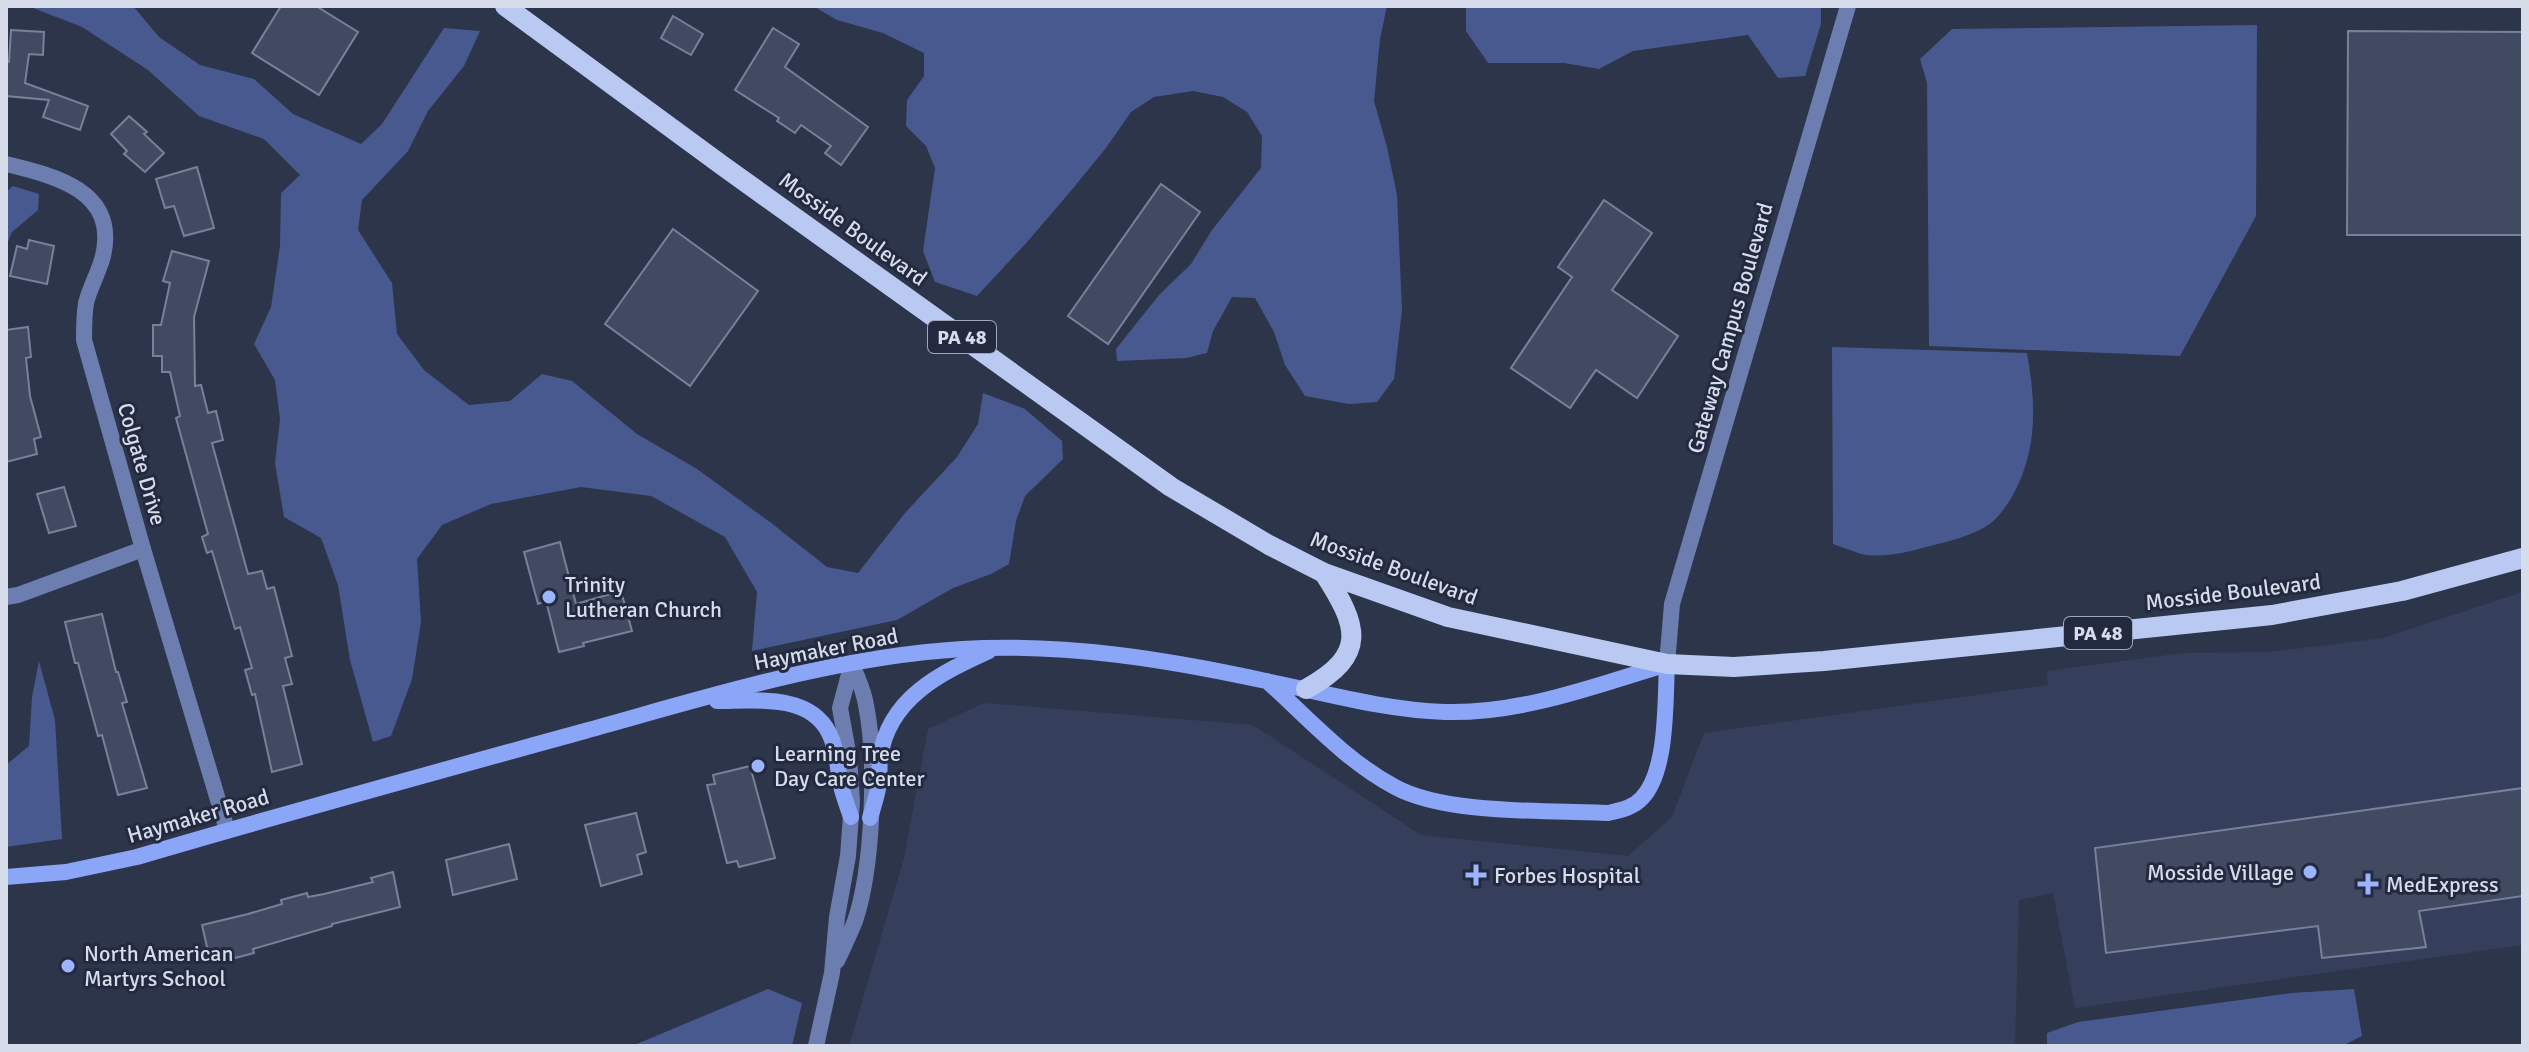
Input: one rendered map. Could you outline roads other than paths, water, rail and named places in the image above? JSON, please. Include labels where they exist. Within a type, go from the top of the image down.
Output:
[{"type":"main road","name":"Mosside Boulevard","points":[[505,6],[1171,487],[1269,545],[1324,573],[1448,617],[1667,664],[1734,667],[1824,661],[2272,615],[2402,591],[2523,558]]},
{"type":"main road","points":[[1306,689],[1336,670],[1351,643],[1351,626],[1345,606],[1324,573]]},
{"type":"main road","points":[[870,818],[879,785],[880,757],[894,718],[925,684],[943,672],[995,648]]},
{"type":"main road","name":"Haymaker Road","points":[[6,877],[66,872],[137,857],[691,701],[852,663],[961,649],[1091,650],[1155,658],[1381,705],[1448,712],[1526,704],[1563,696],[1667,664]]},
{"type":"main road","points":[[1267,681],[1353,760],[1396,788],[1432,801],[1475,807],[1608,813],[1627,808],[1642,798],[1658,767],[1667,664]]},
{"type":"main road","points":[[691,701],[781,701],[801,708],[816,718],[829,731],[851,817]]},
{"type":"street","name":"Gateway Campus Boulevard","points":[[1667,664],[1672,604],[1848,6]]},
{"type":"street","name":"Colgate Drive","points":[[6,164],[46,174],[82,191],[99,208],[106,231],[103,256],[86,304],[84,340],[227,830]]},
{"type":"street","points":[[6,597],[143,549]]},
{"type":"street","points":[[816,1046],[832,973],[837,917],[848,856],[851,817],[849,757],[840,708],[852,663]]},
{"type":"street","points":[[832,973],[855,919],[868,858],[871,756],[866,703],[852,663]]},
{"type":"place","name":"Trinity Lutheran Church","points":[[549,597]]},
{"type":"place","name":"Learning Tree Day Care Center","points":[[758,766]]},
{"type":"place","name":"Mosside Village","points":[[2310,872]]},
{"type":"place","name":"Forbes Hospital","points":[[1476,875]]},
{"type":"place","name":"MedExpress","points":[[2368,884]]},
{"type":"place","name":"North American Martyrs School","points":[[68,966]]}]
